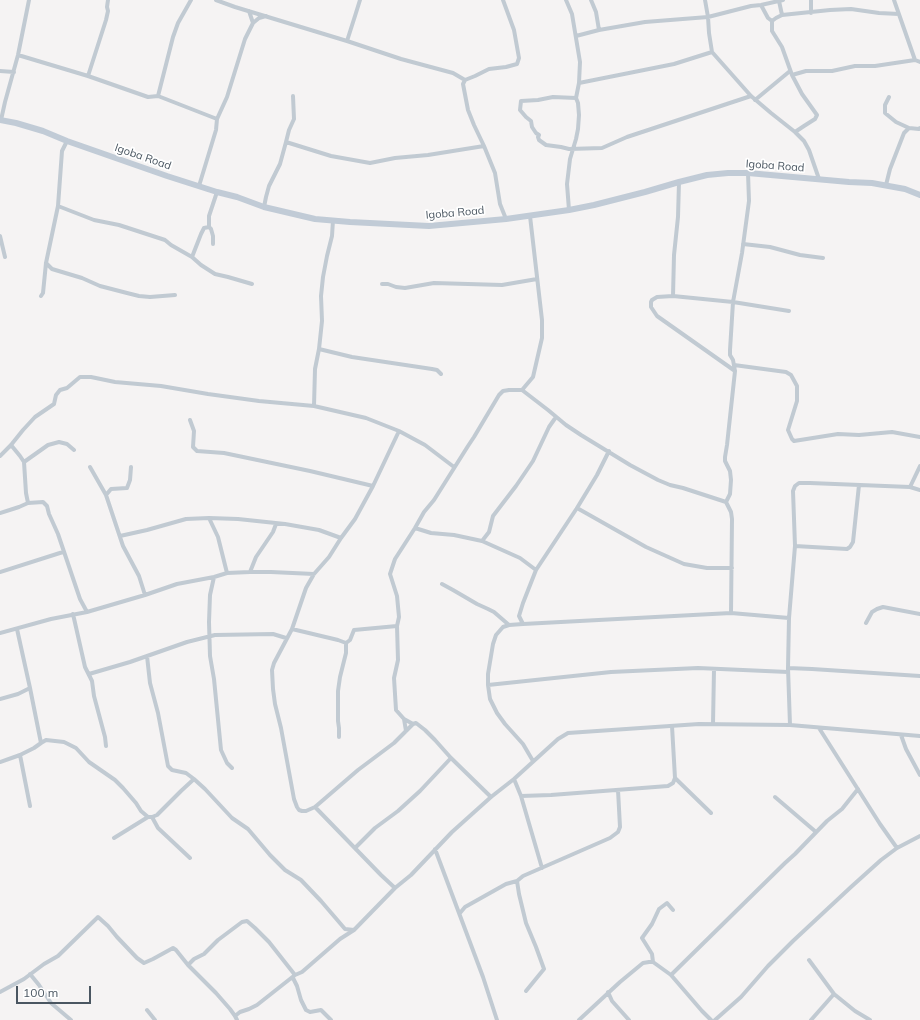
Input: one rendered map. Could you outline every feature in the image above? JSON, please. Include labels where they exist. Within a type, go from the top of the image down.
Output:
[{"type":"street","points":[[0,120],[14,72],[29,0]]},
{"type":"street","points":[[88,76],[106,20],[108,0]]},
{"type":"street","points":[[158,96],[178,22],[191,0]]},
{"type":"street","points":[[216,0],[401,59],[453,73],[465,80]]},
{"type":"street","points":[[347,41],[360,0]]},
{"type":"street","points":[[465,80],[489,69],[517,64],[519,58],[514,30],[503,0]]},
{"type":"street","points":[[566,0],[572,14],[580,62],[579,83],[576,98],[579,115],[576,139],[568,167],[567,184],[569,210]]},
{"type":"street","points":[[591,0],[596,12],[599,30]]},
{"type":"street","points":[[705,0],[712,52],[755,100],[804,141],[819,179]]},
{"type":"street","points":[[576,36],[599,30],[645,22],[708,17],[781,0],[782,15]]},
{"type":"street","points":[[811,0],[811,13]]},
{"type":"street","points":[[894,0],[915,60]]},
{"type":"street","points":[[762,5],[768,18],[772,21],[772,31],[782,47],[791,73],[802,94],[817,115],[816,119],[795,132]]},
{"type":"street","points":[[772,21],[782,15],[830,10],[851,9],[899,14]]},
{"type":"street","points":[[199,186],[216,130],[217,119],[227,97],[245,39],[252,22],[250,11]]},
{"type":"street","points":[[252,22],[266,16]]},
{"type":"street","points":[[579,83],[674,64],[712,52]]},
{"type":"street","points":[[18,55],[88,76],[148,97],[158,96],[217,119]]},
{"type":"street","points":[[755,100],[791,73],[806,70],[832,71],[856,66],[875,66],[915,60],[920,62]]},
{"type":"street","points":[[0,71],[14,72]]},
{"type":"street","points":[[465,80],[463,84],[468,110],[495,173],[500,204],[506,219]]},
{"type":"street","points":[[264,207],[269,186],[280,164],[289,130],[294,119],[293,96]]},
{"type":"street","points":[[576,98],[553,97],[521,101],[520,110],[531,121],[532,127],[539,135],[539,140],[546,145],[573,149],[602,148],[627,137],[751,96]]},
{"type":"street","points":[[889,97],[885,105],[885,113],[896,122],[909,128],[920,128]]},
{"type":"street","name":"Igoba Road","points":[[0,120],[43,131],[67,141],[167,176],[237,197],[264,207],[314,219],[350,222],[429,226],[530,216],[594,205],[707,175],[728,173],[748,173],[872,183],[905,188],[920,195]]},
{"type":"street","points":[[886,185],[890,169],[904,133],[909,128]]},
{"type":"street","points":[[41,296],[43,293],[46,263],[58,206],[62,151],[67,141]]},
{"type":"street","points":[[286,142],[331,156],[370,163],[395,158],[484,146]]},
{"type":"street","points":[[726,502],[730,494],[731,476],[730,470],[725,461],[725,457],[735,370],[733,360],[730,355],[733,302],[749,201],[748,173]]},
{"type":"street","points":[[673,296],[679,182]]},
{"type":"street","points":[[213,244],[213,236],[209,227],[209,216],[217,192]]},
{"type":"street","points":[[58,206],[94,220],[119,225],[165,240],[215,274],[252,284]]},
{"type":"street","points":[[522,390],[533,377],[542,338],[542,320],[530,216]]},
{"type":"street","points":[[314,406],[315,369],[322,321],[321,296],[323,277],[332,236],[333,220]]},
{"type":"street","points":[[192,257],[200,234],[204,228],[209,227]]},
{"type":"street","points":[[0,236],[5,257]]},
{"type":"street","points":[[743,244],[770,247],[800,255],[823,258]]},
{"type":"street","points":[[46,263],[52,269],[82,278],[100,286],[133,295],[150,297],[175,295]]},
{"type":"street","points":[[382,284],[405,288],[434,283],[502,284],[537,278]]},
{"type":"street","points":[[735,370],[657,316],[651,307],[652,300],[657,297],[673,296],[733,302],[789,311]]},
{"type":"street","points":[[318,349],[352,357],[437,370],[441,374]]},
{"type":"street","points":[[734,365],[782,371],[791,375],[797,386],[797,401],[788,430],[794,441],[838,434],[859,435],[892,432],[920,437]]},
{"type":"street","points":[[0,456],[36,417],[54,404],[56,395],[60,390],[67,388],[80,377],[91,377],[115,382],[161,386],[259,401],[314,406],[366,418],[399,431],[426,445],[454,467]]},
{"type":"street","points":[[491,797],[451,758],[436,740],[416,723],[413,724],[404,719],[396,710],[394,678],[398,660],[397,626],[399,616],[398,596],[390,574],[395,559],[424,512],[434,500],[503,391],[522,390],[581,435],[630,465],[670,485],[726,502],[731,512],[732,519],[731,613]]},
{"type":"street","points":[[482,541],[488,532],[493,516],[533,461],[556,417]]},
{"type":"street","points":[[190,420],[194,431],[193,448],[197,451],[224,453],[373,486]]},
{"type":"street","points":[[399,431],[373,486],[355,519],[340,538],[329,557],[314,574],[306,588],[292,629],[286,638],[272,670],[275,704],[287,763],[299,810],[306,811],[315,807],[358,770],[394,743],[413,724]]},
{"type":"street","points":[[24,462],[48,445],[59,442],[67,444],[74,450]]},
{"type":"street","points":[[10,445],[24,462],[28,503]]},
{"type":"street","points":[[523,624],[519,616],[536,570],[577,508],[597,475],[609,451]]},
{"type":"street","points":[[910,487],[920,466]]},
{"type":"street","points":[[90,467],[106,495],[120,536],[129,558],[139,576],[145,595]]},
{"type":"street","points":[[106,495],[111,490],[127,488],[130,480],[131,468]]},
{"type":"street","points":[[790,725],[788,670],[789,618],[795,546],[793,491],[795,486],[799,483],[805,483],[910,487],[920,490]]},
{"type":"street","points":[[795,546],[846,549],[850,547],[853,542],[859,485]]},
{"type":"street","points":[[0,513],[28,503],[43,502],[47,506],[80,599],[87,612]]},
{"type":"street","points":[[577,508],[646,547],[684,564],[707,568],[732,568]]},
{"type":"street","points":[[120,536],[186,519],[209,518],[238,519],[285,524],[319,530],[340,538]]},
{"type":"street","points":[[209,518],[218,537],[227,573]]},
{"type":"street","points":[[250,572],[256,557],[273,532],[276,524]]},
{"type":"street","points":[[415,528],[431,533],[482,541],[520,558],[536,570]]},
{"type":"street","points":[[0,572],[63,552]]},
{"type":"street","points":[[0,633],[73,614],[87,612],[177,584],[227,573],[250,572],[314,574]]},
{"type":"street","points":[[214,577],[210,595],[210,656],[216,693],[221,750],[227,763],[232,768]]},
{"type":"street","points":[[442,584],[477,604],[488,608],[509,625]]},
{"type":"street","points":[[866,623],[872,612],[883,607],[920,614]]},
{"type":"street","points":[[533,761],[523,744],[496,713],[490,699],[488,674],[493,644],[499,631],[503,627],[523,624],[731,613],[789,618]]},
{"type":"street","points":[[73,614],[85,667],[92,681],[94,696],[106,746]]},
{"type":"street","points":[[339,737],[338,691],[346,653],[346,643],[350,640],[354,630],[397,626]]},
{"type":"street","points":[[17,629],[41,742]]},
{"type":"street","points":[[292,629],[346,643]]},
{"type":"street","points":[[89,674],[130,662],[187,642],[215,635],[273,634],[286,638]]},
{"type":"street","points":[[147,656],[150,683],[158,713],[168,766],[172,770],[186,773],[194,779],[232,818],[248,829],[285,870],[301,880],[345,929],[354,930]]},
{"type":"street","points":[[488,685],[611,672],[698,668],[828,670],[920,676]]},
{"type":"street","points":[[713,724],[714,669]]},
{"type":"street","points":[[0,699],[18,694],[30,688]]},
{"type":"street","points":[[404,719],[406,731]]},
{"type":"street","points":[[0,992],[24,979],[44,964],[58,956],[98,917],[137,958],[144,963],[173,948],[176,950],[188,966],[219,997],[236,1018],[240,1012],[257,1005],[302,972],[340,939],[354,930],[411,875],[435,849],[491,797],[514,779],[558,739],[568,733],[713,724],[790,725],[920,736]]},
{"type":"street","points":[[522,796],[551,796],[668,786],[673,783],[675,778],[672,726]]},
{"type":"street","points":[[819,728],[897,848]]},
{"type":"street","points":[[901,735],[906,749],[920,775]]},
{"type":"street","points":[[0,762],[20,755],[46,740],[64,742],[76,748],[89,762],[115,780],[136,803],[141,811],[150,817],[158,828],[190,858]]},
{"type":"street","points":[[20,755],[30,806]]},
{"type":"street","points":[[355,848],[375,828],[398,811],[420,791],[451,758]]},
{"type":"street","points":[[675,778],[711,813]]},
{"type":"street","points":[[114,838],[150,817],[157,815],[180,790],[194,779]]},
{"type":"street","points":[[514,779],[522,796],[542,868]]},
{"type":"street","points":[[672,975],[827,821],[842,808],[858,789]]},
{"type":"street","points":[[460,913],[465,907],[506,884],[517,881],[523,876],[610,838],[618,832],[620,827],[618,790]]},
{"type":"street","points":[[775,797],[816,832]]},
{"type":"street","points":[[315,807],[380,875],[396,888]]},
{"type":"street","points":[[715,1020],[741,997],[768,966],[811,924],[881,860],[897,848],[920,836]]},
{"type":"street","points":[[435,849],[483,976],[497,1020]]},
{"type":"street","points":[[517,881],[526,923],[544,969],[526,992]]},
{"type":"street","points":[[653,962],[652,954],[642,938],[652,924],[659,909],[667,903],[673,910]]},
{"type":"street","points":[[188,966],[194,959],[204,954],[218,940],[242,922],[247,921],[269,942],[294,977],[301,1000],[306,1010],[310,1012],[321,1010],[331,1020]]},
{"type":"street","points":[[809,960],[834,994],[855,1011],[870,1020]]},
{"type":"street","points":[[579,1020],[608,992],[643,963],[653,962],[672,975],[711,1020]]},
{"type":"street","points":[[30,974],[51,1003],[71,1020]]},
{"type":"street","points":[[608,992],[612,1001],[629,1020]]},
{"type":"street","points":[[811,1020],[834,994]]},
{"type":"street","points":[[147,1010],[155,1020]]}]
